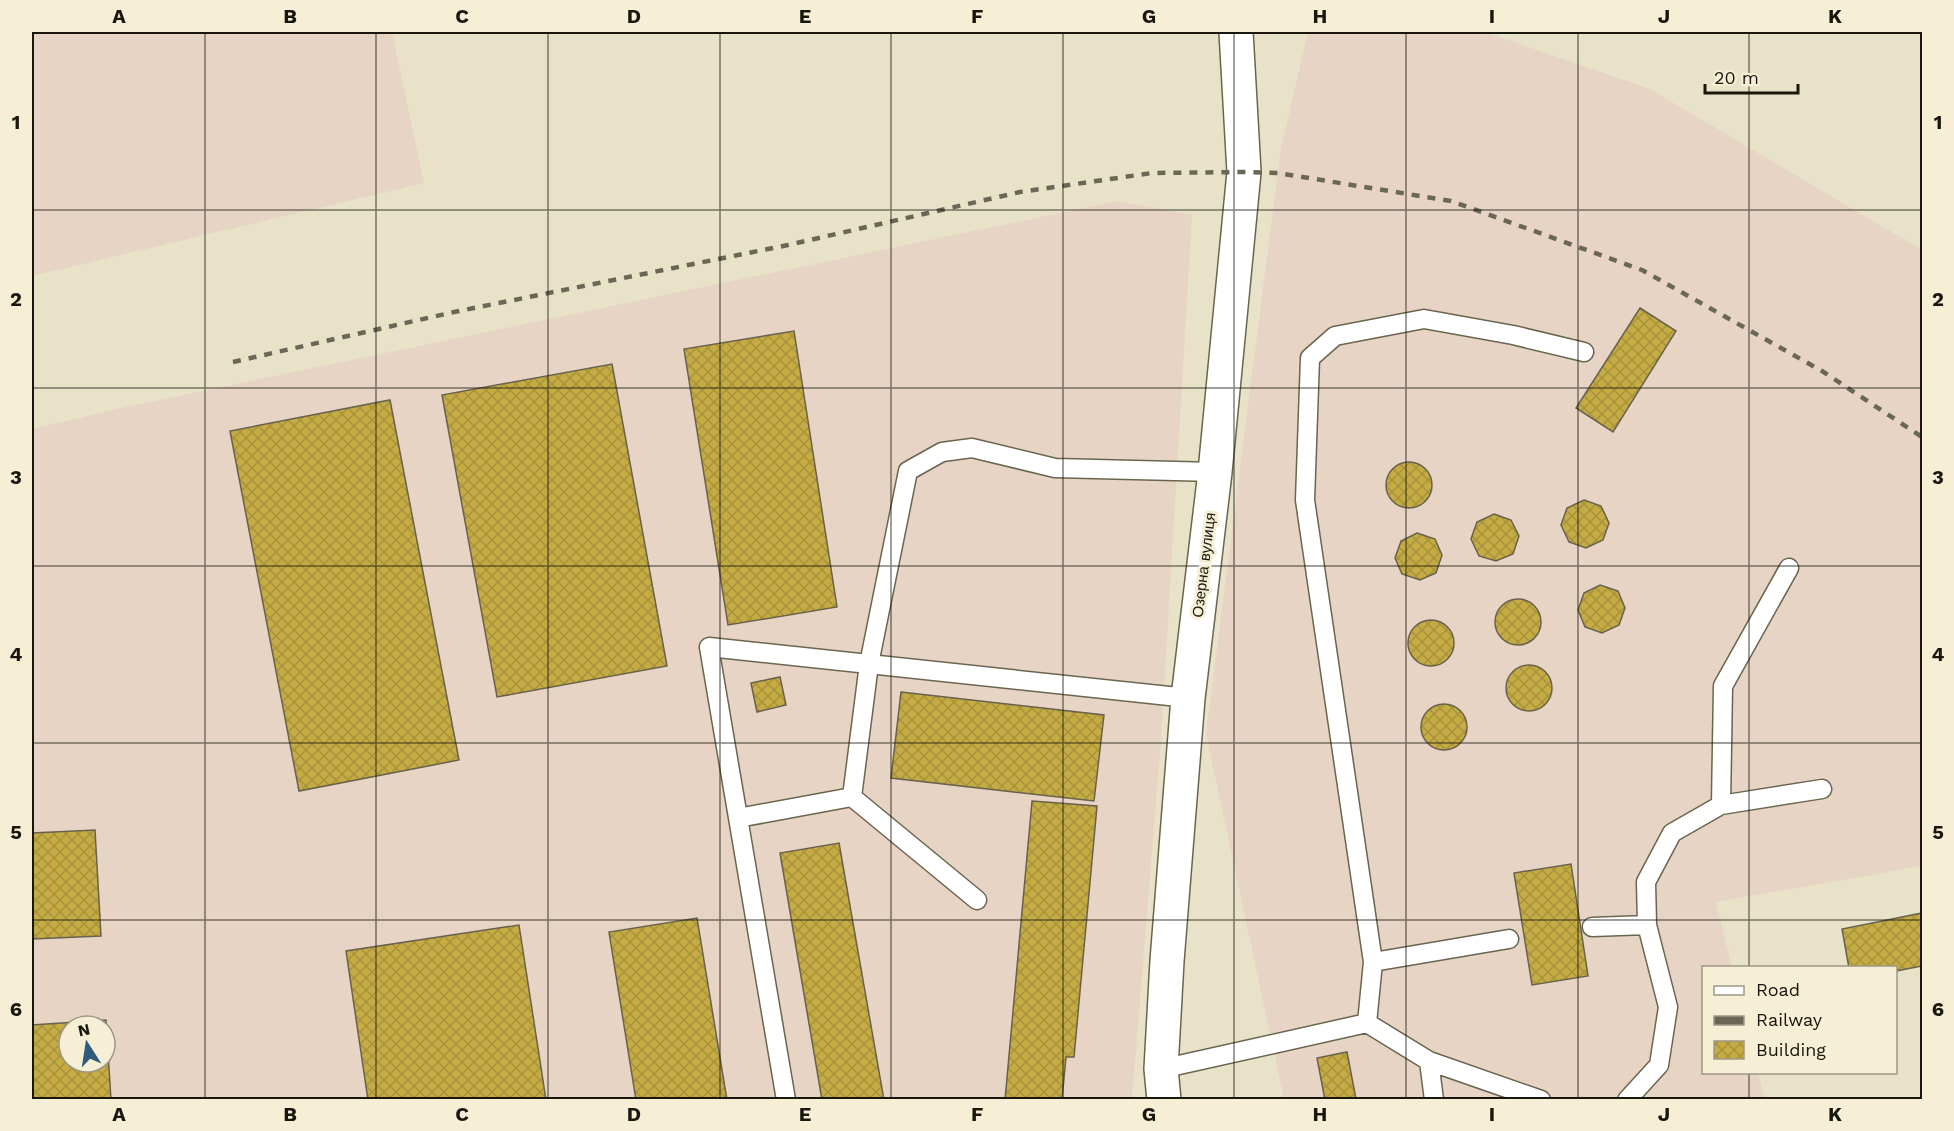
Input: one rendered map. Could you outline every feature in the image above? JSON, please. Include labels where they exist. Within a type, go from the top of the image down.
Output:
[{"type":"street","name":"Озерна вулиця","points":[[1162,1084],[1167,961],[1188,698],[1215,472],[1244,172],[1236,32]]},
{"type":"lane","points":[[1367,1023],[1374,962],[1305,500],[1310,358],[1335,336],[1424,319],[1513,335],[1584,352]]},
{"type":"lane","points":[[852,797],[869,664],[908,471],[942,452],[972,448],[1055,468],[1215,472]]},
{"type":"lane","points":[[1721,805],[1723,686],[1789,568]]},
{"type":"lane","points":[[786,1100],[709,647],[1188,698]]},
{"type":"lane","points":[[1627,1100],[1659,1065],[1668,1007],[1647,925],[1646,882],[1672,833],[1721,805],[1822,789]]},
{"type":"lane","points":[[738,818],[852,797],[977,900]]},
{"type":"lane","points":[[1592,927],[1647,925]]},
{"type":"lane","points":[[1374,962],[1509,939]]},
{"type":"lane","points":[[1162,1084],[1367,1023],[1429,1060],[1541,1100]]},
{"type":"lane","points":[[1429,1060],[1434,1100]]},
{"type":"shaded area","points":[[32,32],[392,32],[424,183],[32,276]]},
{"type":"shaded area","points":[[1308,32],[1485,32],[1650,89],[1922,250],[1922,866],[1716,902],[1732,966],[1702,966],[1702,1074],[1758,1074],[1765,1099],[1284,1099],[1206,734],[1281,148]]},
{"type":"shaded area","points":[[1118,201],[1192,215],[1161,740],[1132,1099],[32,1099],[32,429],[135,405]]},
{"type":"building","points":[[1640,308],[1676,331],[1613,432],[1576,408]]},
{"type":"building","points":[[794,331],[837,607],[728,625],[684,349]]},
{"type":"building","points":[[612,364],[667,666],[497,697],[442,395]]},
{"type":"building","points":[[390,400],[459,760],[299,791],[230,431]]},
{"type":"building","points":[[1409,462],[1425,469],[1432,485],[1425,501],[1409,508],[1393,501],[1386,485],[1393,469]]},
{"type":"building","points":[[1584,500],[1601,506],[1609,523],[1603,540],[1586,548],[1569,542],[1561,525],[1567,508]]},
{"type":"building","points":[[1494,514],[1511,520],[1519,536],[1513,554],[1496,561],[1479,556],[1471,539],[1477,522]]},
{"type":"building","points":[[1417,533],[1435,539],[1442,555],[1436,573],[1420,580],[1402,574],[1395,558],[1401,541]]},
{"type":"building","points":[[1600,585],[1618,591],[1625,608],[1619,625],[1602,633],[1585,627],[1578,610],[1584,593]]},
{"type":"building","points":[[1518,599],[1534,606],[1541,622],[1534,638],[1518,645],[1502,638],[1495,622],[1502,606]]},
{"type":"building","points":[[1431,620],[1447,627],[1454,643],[1447,659],[1431,666],[1415,659],[1408,643],[1415,627]]},
{"type":"building","points":[[1529,665],[1545,672],[1552,688],[1545,704],[1529,711],[1513,704],[1506,688],[1513,672]]},
{"type":"building","points":[[780,677],[786,705],[757,712],[751,683]]},
{"type":"building","points":[[901,692],[1104,715],[1094,801],[891,778]]},
{"type":"building","points":[[1444,704],[1460,711],[1467,727],[1460,743],[1444,750],[1428,743],[1421,727],[1428,711]]},
{"type":"building","points":[[1032,801],[1097,806],[1074,1057],[1066,1057],[1062,1100],[1005,1100]]},
{"type":"building","points":[[95,830],[101,936],[32,939],[32,833]]},
{"type":"building","points":[[839,843],[884,1100],[822,1100],[780,853]]},
{"type":"building","points":[[1571,864],[1588,976],[1532,985],[1514,873]]},
{"type":"building","points":[[1922,913],[1922,966],[1897,971],[1897,966],[1849,966],[1842,929]]},
{"type":"building","points":[[697,918],[727,1100],[636,1100],[609,932]]},
{"type":"building","points":[[519,925],[546,1100],[368,1100],[346,951]]},
{"type":"building","points":[[57,1023],[57,1074],[109,1074],[111,1100],[32,1100],[32,1025]]},
{"type":"building","points":[[1347,1052],[1356,1099],[1325,1100],[1317,1058]]},
{"type":"railway","points":[[233,362],[454,312],[788,245],[1020,192],[1152,173],[1278,173],[1451,201],[1642,270],[1822,371],[1922,437]]}]
